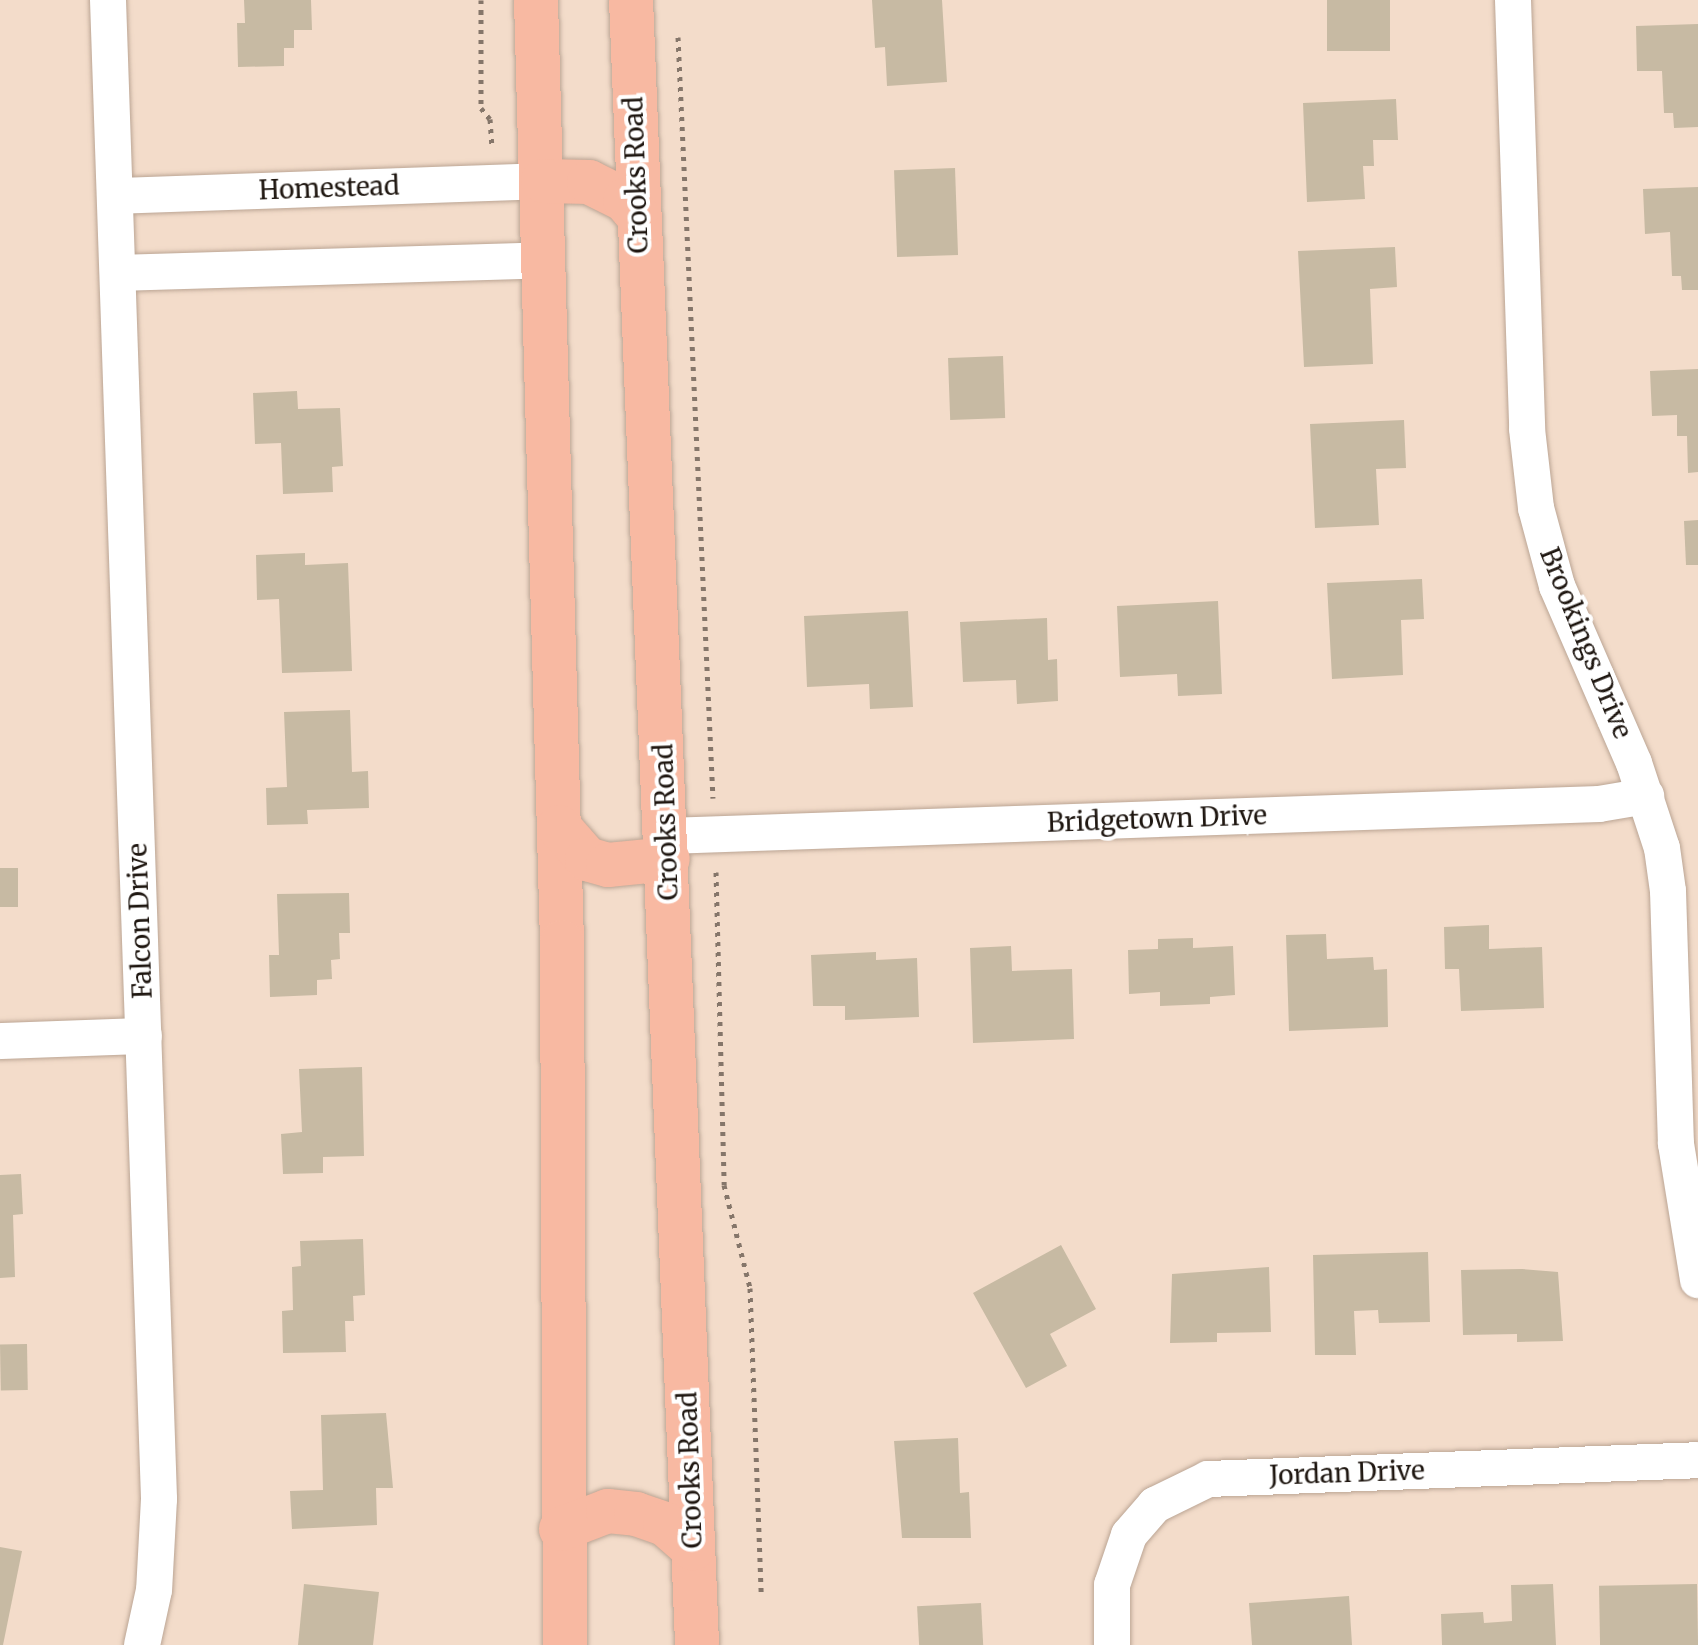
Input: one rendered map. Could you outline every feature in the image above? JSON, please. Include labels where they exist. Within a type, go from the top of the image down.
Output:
[{"type":"main road","points":[[536,0],[559,827],[561,1529],[565,1645]]},
{"type":"main road","name":"Crooks Road","points":[[631,0],[636,213],[667,848],[697,1645]]},
{"type":"main road","points":[[543,181],[589,182],[625,200],[636,213]]},
{"type":"main road","points":[[559,827],[587,859],[608,865],[667,848]]},
{"type":"main road","points":[[561,1529],[608,1511],[636,1514],[665,1524],[693,1548]]},
{"type":"street","name":"Falcon Drive","points":[[108,0],[159,1499],[154,1590],[142,1645]]},
{"type":"street","name":"Brookings Drive","points":[[1513,0],[1527,429],[1536,508],[1557,586],[1646,796],[1668,891],[1676,1144],[1698,1280]]},
{"type":"street","name":"Homestead","points":[[116,196],[543,181]]},
{"type":"street","points":[[118,273],[545,260]]},
{"type":"street","name":"Bridgetown Drive","points":[[667,848],[1599,804],[1646,796]]},
{"type":"street","points":[[0,1041],[144,1036]]},
{"type":"street","name":"Jordan Drive","points":[[1112,1645],[1112,1585],[1129,1535],[1155,1505],[1208,1479],[1698,1460]]},
{"type":"path","points":[[481,0],[481,108],[486,112]]},
{"type":"path","points":[[677,31],[712,786]]},
{"type":"path","points":[[717,882],[724,1185],[750,1288],[761,1592]]},
{"type":"building","points":[[244,0],[311,0],[312,30],[294,30],[294,48],[284,48],[284,66],[238,67],[237,23],[245,23]]},
{"type":"building","points":[[872,0],[942,0],[947,82],[887,86],[885,47],[875,48]]},
{"type":"building","points":[[1327,0],[1390,0],[1390,51],[1327,51]]},
{"type":"building","points":[[1698,24],[1698,127],[1674,128],[1673,113],[1664,113],[1662,71],[1637,71],[1636,26]]},
{"type":"building","points":[[1396,99],[1398,140],[1373,140],[1374,166],[1363,166],[1365,199],[1307,202],[1303,103]]},
{"type":"building","points":[[955,168],[958,255],[897,257],[894,170]]},
{"type":"building","points":[[1698,187],[1698,290],[1682,290],[1681,276],[1672,276],[1670,232],[1645,234],[1643,189]]},
{"type":"building","points":[[1395,247],[1397,287],[1370,289],[1373,364],[1304,367],[1298,251]]},
{"type":"building","points":[[1003,356],[1005,418],[950,420],[948,358]]},
{"type":"building","points":[[1698,369],[1698,472],[1688,473],[1687,436],[1677,436],[1677,415],[1652,416],[1650,371]]},
{"type":"building","points":[[297,391],[298,409],[340,408],[343,466],[332,467],[333,492],[283,494],[281,443],[255,444],[253,393]]},
{"type":"building","points":[[1404,420],[1406,468],[1376,469],[1379,525],[1315,528],[1310,424]]},
{"type":"building","points":[[1698,520],[1698,565],[1686,565],[1684,521]]},
{"type":"building","points":[[305,553],[305,565],[348,563],[352,671],[282,673],[279,599],[257,600],[256,555]]},
{"type":"building","points":[[1422,579],[1424,619],[1401,620],[1403,675],[1332,679],[1327,583]]},
{"type":"building","points":[[1218,601],[1222,694],[1178,696],[1177,674],[1120,677],[1117,606]]},
{"type":"building","points":[[908,611],[913,707],[870,709],[869,684],[807,687],[804,616]]},
{"type":"building","points":[[1047,618],[1048,660],[1057,659],[1058,701],[1017,704],[1016,680],[963,682],[960,622]]},
{"type":"building","points":[[350,710],[352,772],[368,771],[369,808],[307,810],[308,824],[267,825],[266,788],[287,787],[284,712]]},
{"type":"building","points":[[0,868],[18,868],[18,907],[0,907]]},
{"type":"building","points":[[349,893],[350,933],[339,933],[340,959],[331,960],[332,979],[317,980],[317,995],[270,997],[269,955],[279,955],[277,894]]},
{"type":"building","points":[[1489,925],[1489,949],[1542,947],[1544,1008],[1461,1011],[1459,969],[1445,969],[1444,927]]},
{"type":"building","points":[[1326,934],[1327,959],[1373,957],[1374,970],[1387,969],[1388,1027],[1289,1031],[1286,935]]},
{"type":"building","points":[[1193,938],[1193,948],[1233,946],[1235,995],[1210,997],[1210,1004],[1160,1006],[1160,992],[1129,994],[1128,950],[1158,949],[1158,939]]},
{"type":"building","points":[[1011,946],[1012,971],[1072,969],[1074,1039],[973,1043],[970,948]]},
{"type":"building","points":[[876,952],[876,960],[917,958],[919,1017],[845,1020],[845,1006],[813,1006],[811,955]]},
{"type":"building","points":[[362,1067],[364,1156],[323,1157],[323,1173],[283,1174],[281,1134],[302,1132],[299,1069]]},
{"type":"building","points":[[21,1174],[23,1214],[13,1215],[15,1277],[0,1278],[0,1175]]},
{"type":"building","points":[[363,1239],[365,1295],[353,1296],[354,1321],[345,1321],[346,1352],[283,1353],[282,1311],[293,1310],[292,1267],[301,1266],[300,1241]]},
{"type":"building","points":[[1061,1245],[1096,1309],[1050,1334],[1067,1366],[1026,1388],[973,1293]]},
{"type":"building","points":[[1428,1252],[1430,1322],[1379,1323],[1378,1310],[1354,1311],[1356,1355],[1315,1355],[1313,1255]]},
{"type":"building","points":[[1269,1267],[1271,1332],[1217,1333],[1217,1342],[1170,1343],[1172,1274]]},
{"type":"building","points":[[1461,1270],[1558,1272],[1563,1341],[1517,1342],[1517,1334],[1463,1335]]},
{"type":"building","points":[[0,1344],[27,1344],[28,1390],[1,1390]]},
{"type":"building","points":[[386,1413],[393,1488],[376,1488],[377,1525],[292,1529],[290,1491],[323,1490],[321,1415]]},
{"type":"building","points":[[958,1438],[960,1493],[969,1492],[971,1538],[902,1538],[894,1441]]},
{"type":"building","points":[[0,1547],[22,1551],[3,1645],[0,1645]]},
{"type":"building","points":[[304,1584],[379,1592],[373,1645],[298,1645]]},
{"type":"building","points":[[1553,1584],[1556,1645],[1442,1645],[1441,1614],[1483,1612],[1484,1623],[1512,1621],[1511,1585]]},
{"type":"building","points":[[1697,1584],[1698,1645],[1600,1645],[1599,1586]]},
{"type":"building","points":[[1349,1596],[1352,1645],[1252,1645],[1249,1603]]},
{"type":"building","points":[[981,1603],[983,1645],[919,1645],[917,1606]]}]
